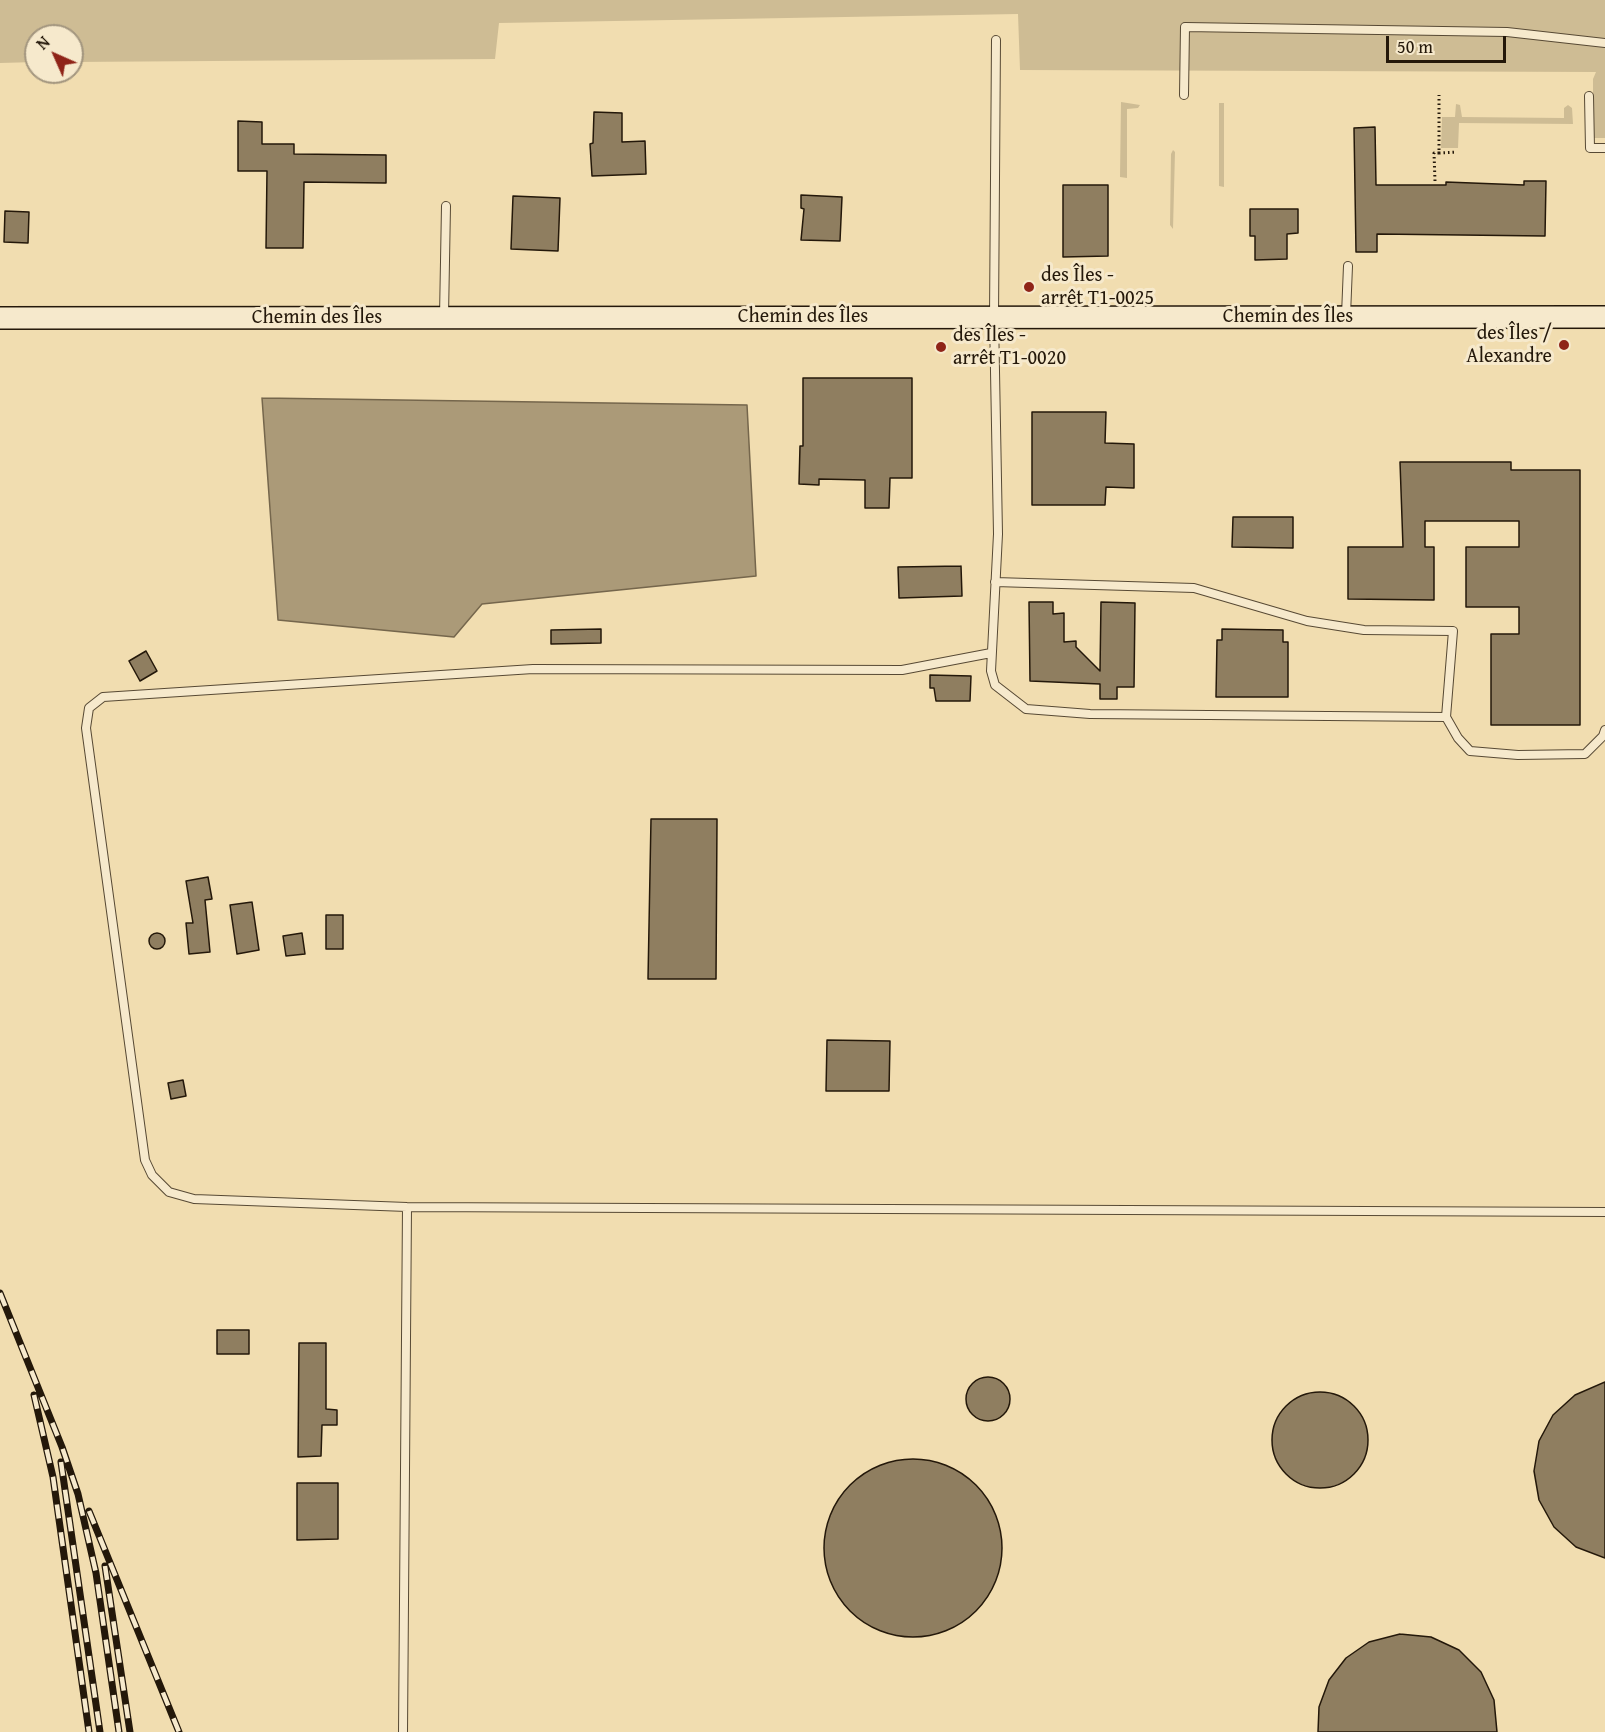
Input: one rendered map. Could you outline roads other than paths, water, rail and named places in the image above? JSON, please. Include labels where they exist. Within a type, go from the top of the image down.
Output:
[{"type":"main road","name":"Chemin des Îles","points":[[0,318],[1605,317]]},
{"type":"lane","points":[[1184,94],[1185,27],[1507,32],[1605,43]]},
{"type":"lane","points":[[996,40],[994,317],[998,534],[990,670],[995,685],[1026,709],[1090,714],[1446,717]]},
{"type":"lane","points":[[1589,96],[1590,148],[1605,148]]},
{"type":"lane","points":[[444,317],[446,206]]},
{"type":"lane","points":[[1346,317],[1348,266]]},
{"type":"lane","points":[[995,582],[1194,588],[1308,621],[1364,630],[1453,631],[1446,717],[1458,738],[1470,751],[1518,755],[1585,754],[1603,736],[1605,730]]},
{"type":"lane","points":[[991,653],[902,670],[533,669],[103,697],[89,708],[86,728],[145,1160],[152,1175],[169,1192],[194,1199],[406,1207],[1605,1212]]},
{"type":"lane","points":[[403,1732],[406,1207]]},
{"type":"railway","points":[[0,1293],[62,1447],[78,1494],[96,1573],[119,1732]]},
{"type":"railway","points":[[34,1395],[53,1477],[89,1732]]},
{"type":"railway","points":[[61,1462],[100,1732]]},
{"type":"railway","points":[[89,1511],[179,1732]]},
{"type":"railway","points":[[105,1566],[130,1732]]},
{"type":"place","name":"des Îles - arrêt T1-0025","points":[[1029,287]]},
{"type":"place","name":"des Îles / Alexandre","points":[[1564,345]]},
{"type":"place","name":"des Îles - arrêt T1-0020","points":[[941,347]]}]
